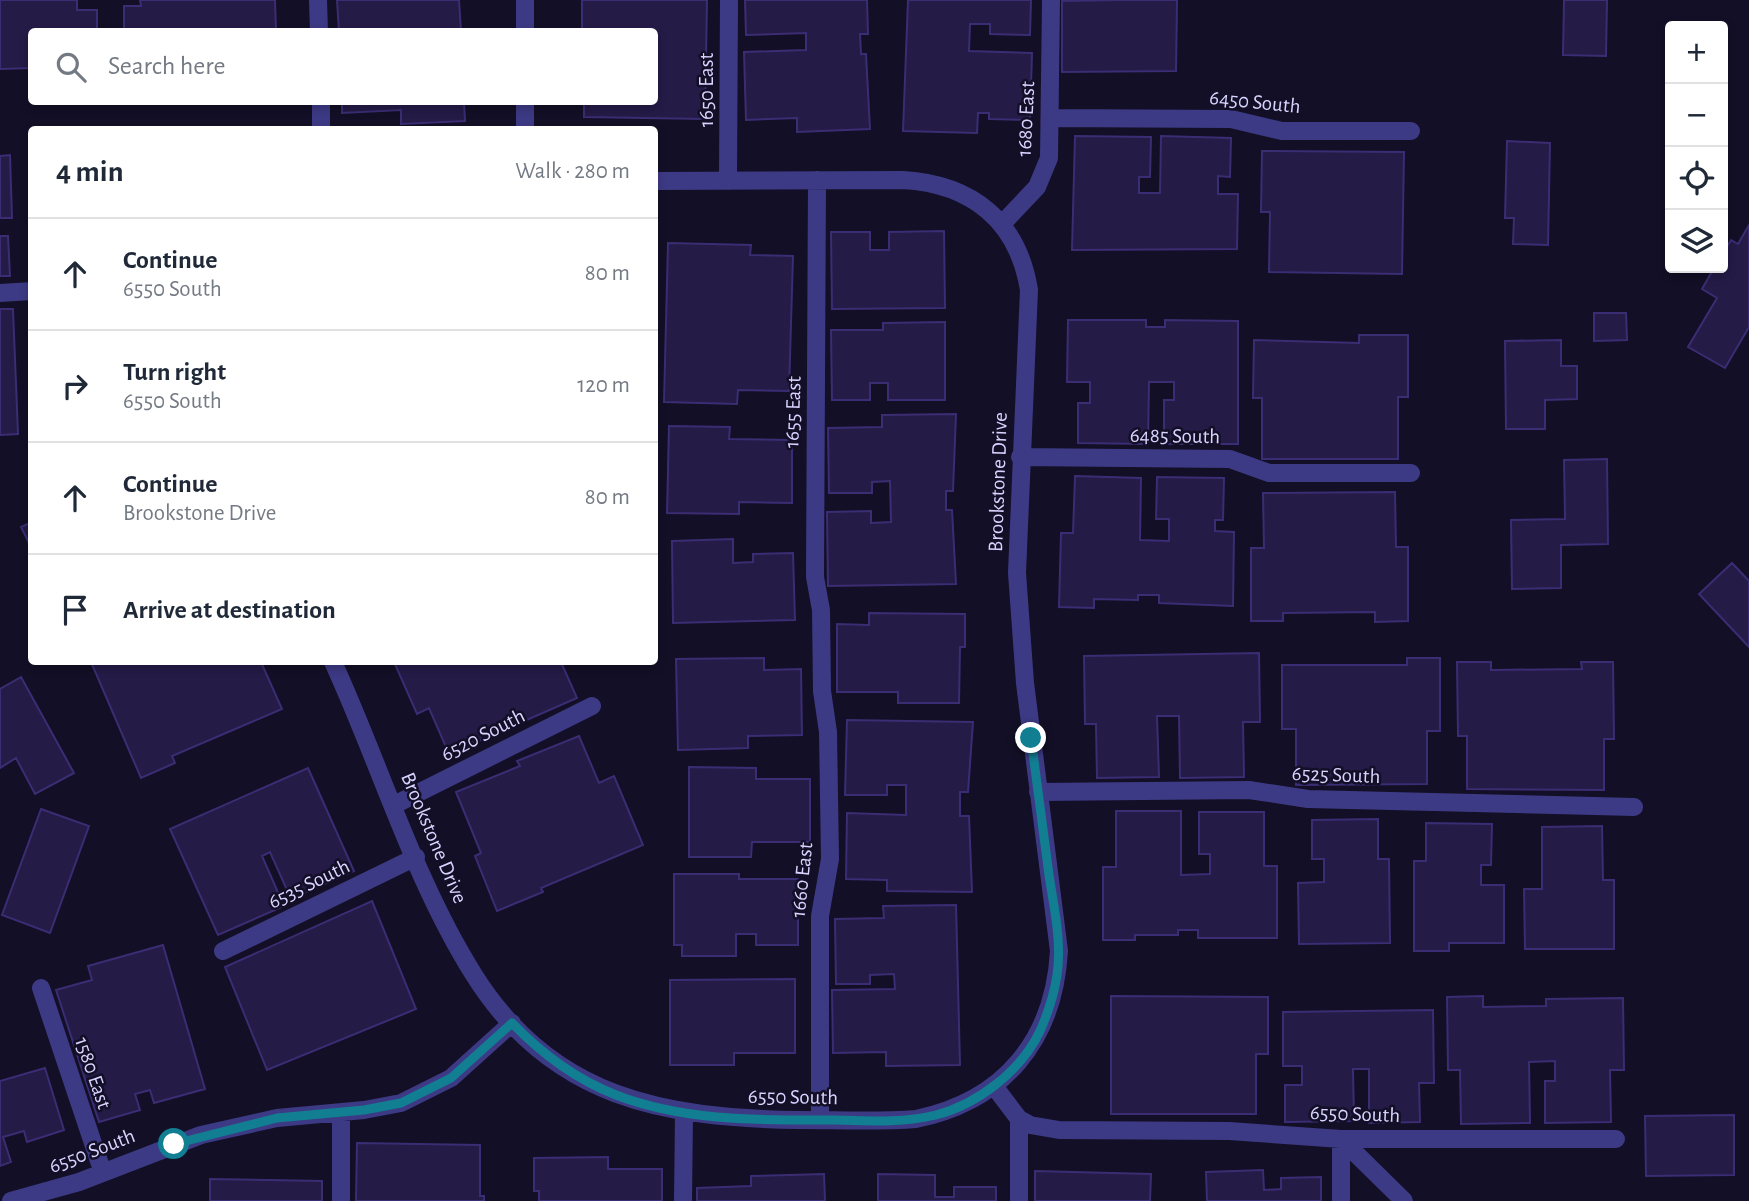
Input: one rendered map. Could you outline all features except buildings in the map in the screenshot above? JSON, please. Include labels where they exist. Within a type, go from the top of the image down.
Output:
[{"type":"street","points":[[318,0],[319,28]]},
{"type":"street","points":[[525,0],[525,28]]},
{"type":"street","name":"1650 East","points":[[728,181],[729,0]]},
{"type":"street","name":"1680 East","points":[[1002,224],[1037,187],[1049,158],[1051,0]]},
{"type":"street","points":[[321,105],[321,126]]},
{"type":"street","points":[[525,105],[525,126]]},
{"type":"street","name":"6450 South","points":[[1051,118],[1231,119],[1282,131],[1411,131]]},
{"type":"street","name":"1655 East","points":[[817,180],[815,526],[822,645]]},
{"type":"street","name":"Brookstone Drive","points":[[658,181],[903,180],[940,185],[973,199],[1002,224],[1021,255],[1029,290],[1017,573],[1020,628],[1038,792],[1056,924],[1058,973],[1054,996],[1038,1035],[1027,1053],[994,1086]]},
{"type":"street","points":[[0,293],[28,291]]},
{"type":"street","name":"6485 South","points":[[1020,457],[1230,459],[1269,473],[1410,473]]},
{"type":"street","name":"1660 East","points":[[820,1120],[820,916],[830,859],[828,732],[822,691],[822,645]]},
{"type":"street","name":"Brookstone Drive","points":[[333,665],[416,857],[462,955],[486,993],[512,1023]]},
{"type":"street","name":"6520 South","points":[[394,805],[592,706]]},
{"type":"street","name":"6525 South","points":[[1038,792],[1249,790],[1308,799],[1634,807]]},
{"type":"street","name":"6535 South","points":[[223,951],[416,857]]},
{"type":"street","name":"1580 East","points":[[41,988],[103,1173]]},
{"type":"street","name":"6550 South","points":[[11,1201],[56,1190],[151,1152],[228,1128],[299,1115],[341,1113],[401,1103],[434,1089],[467,1067],[512,1023],[548,1057],[591,1083],[637,1102],[684,1113],[725,1118],[894,1121],[926,1117],[958,1108],[994,1086]]},
{"type":"street","points":[[994,1086],[1019,1119],[1019,1201]]},
{"type":"street","points":[[341,1113],[341,1201]]},
{"type":"street","points":[[683,1201],[684,1113]]},
{"type":"street","name":"6550 South","points":[[1019,1119],[1030,1125],[1059,1130],[1229,1131],[1341,1139],[1616,1139]]},
{"type":"street","points":[[1341,1139],[1341,1201]]},
{"type":"street","points":[[1341,1139],[1404,1201]]},
{"type":"route","points":[[174,1144],[228,1128],[277,1118],[341,1113],[401,1103],[434,1089],[467,1067],[512,1023],[548,1057],[591,1083],[637,1102],[684,1113],[746,1119],[894,1121],[937,1115],[958,1108],[994,1086],[1027,1053],[1038,1035],[1054,996],[1059,951],[1031,738]]}]
